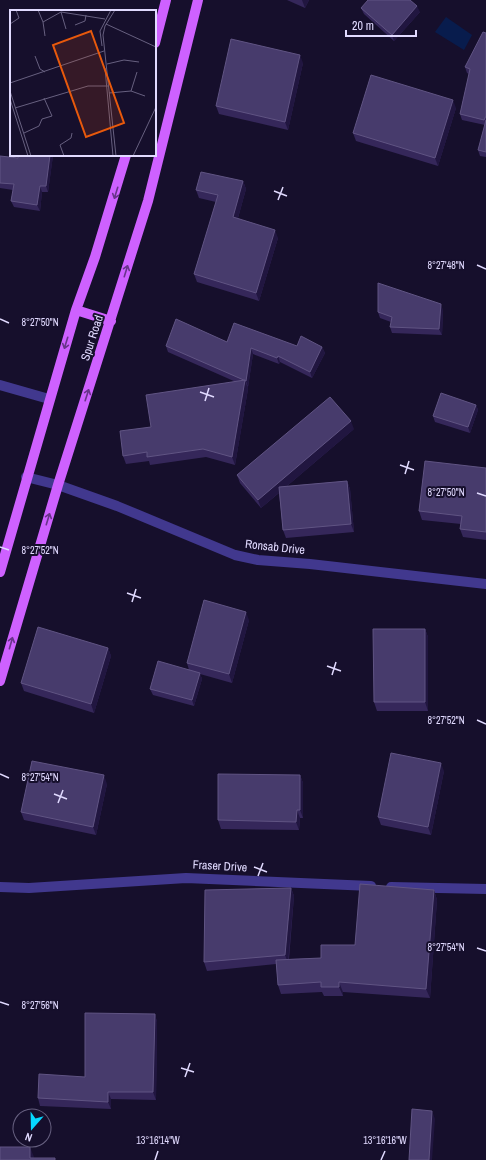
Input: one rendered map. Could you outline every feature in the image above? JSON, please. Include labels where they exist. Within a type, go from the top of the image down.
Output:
[{"type":"main road","points":[[156,39],[166,0]]},
{"type":"main road","name":"Spur Road","points":[[0,681],[58,485],[111,322],[148,201],[198,0]]},
{"type":"main road","name":"Spur Road","points":[[0,572],[49,399],[126,156]]},
{"type":"main road","points":[[76,310],[111,322]]},
{"type":"street","points":[[0,385],[49,399]]},
{"type":"street","name":"Ronsab Drive","points":[[26,477],[58,485],[117,506],[235,555],[258,560],[310,564],[486,584]]},
{"type":"street","name":"Fraser Drive","points":[[0,887],[29,888],[186,878],[435,889],[486,889]]},
{"type":"water","points":[[446,17],[472,35],[464,50],[435,32]]},
{"type":"building","points":[[368,0],[410,0],[417,6],[392,35],[361,8]]},
{"type":"building","points":[[483,32],[486,33],[486,116],[484,120],[460,114],[470,69],[465,67]]},
{"type":"building","points":[[231,39],[300,55],[285,122],[216,106]]},
{"type":"building","points":[[371,75],[453,100],[435,158],[353,133]]},
{"type":"building","points":[[486,120],[486,152],[478,150]]},
{"type":"building","points":[[0,156],[18,158],[18,156],[50,156],[46,186],[40,186],[37,205],[11,201],[14,184],[0,183]]},
{"type":"building","points":[[201,172],[243,181],[233,217],[275,230],[256,293],[194,274],[218,195],[196,190]]},
{"type":"building","points":[[378,283],[441,304],[439,329],[390,327],[392,317],[378,312]]},
{"type":"building","points":[[176,319],[227,342],[234,323],[297,346],[301,336],[322,347],[310,372],[278,356],[277,358],[251,348],[246,381],[166,346]]},
{"type":"building","points":[[245,380],[232,457],[203,449],[147,457],[147,452],[123,456],[120,431],[151,427],[146,395]]},
{"type":"building","points":[[441,393],[476,405],[468,427],[433,416]]},
{"type":"building","points":[[330,397],[351,421],[258,500],[237,475]]},
{"type":"building","points":[[425,461],[486,468],[486,532],[460,529],[462,516],[419,511]]},
{"type":"building","points":[[347,481],[351,524],[283,530],[279,487]]},
{"type":"building","points":[[204,600],[246,612],[229,674],[187,663]]},
{"type":"building","points":[[38,627],[108,648],[91,704],[21,683]]},
{"type":"building","points":[[373,629],[425,629],[425,702],[374,702]]},
{"type":"building","points":[[158,661],[200,673],[192,700],[150,689]]},
{"type":"building","points":[[391,753],[441,763],[428,827],[378,817]]},
{"type":"building","points":[[32,761],[104,775],[93,827],[21,812]]},
{"type":"building","points":[[218,774],[300,775],[300,810],[297,810],[296,822],[218,820]]},
{"type":"building","points":[[360,884],[434,890],[426,989],[339,982],[339,987],[321,987],[321,982],[278,985],[276,960],[321,958],[321,945],[355,945]]},
{"type":"building","points":[[291,888],[285,955],[204,962],[205,890]]},
{"type":"building","points":[[85,1013],[155,1014],[153,1092],[108,1092],[108,1102],[38,1098],[39,1074],[85,1077]]},
{"type":"building","points":[[412,1109],[432,1111],[429,1160],[409,1160]]},
{"type":"building","points":[[0,1147],[30,1148],[30,1158],[55,1158],[55,1160],[0,1160]]}]
